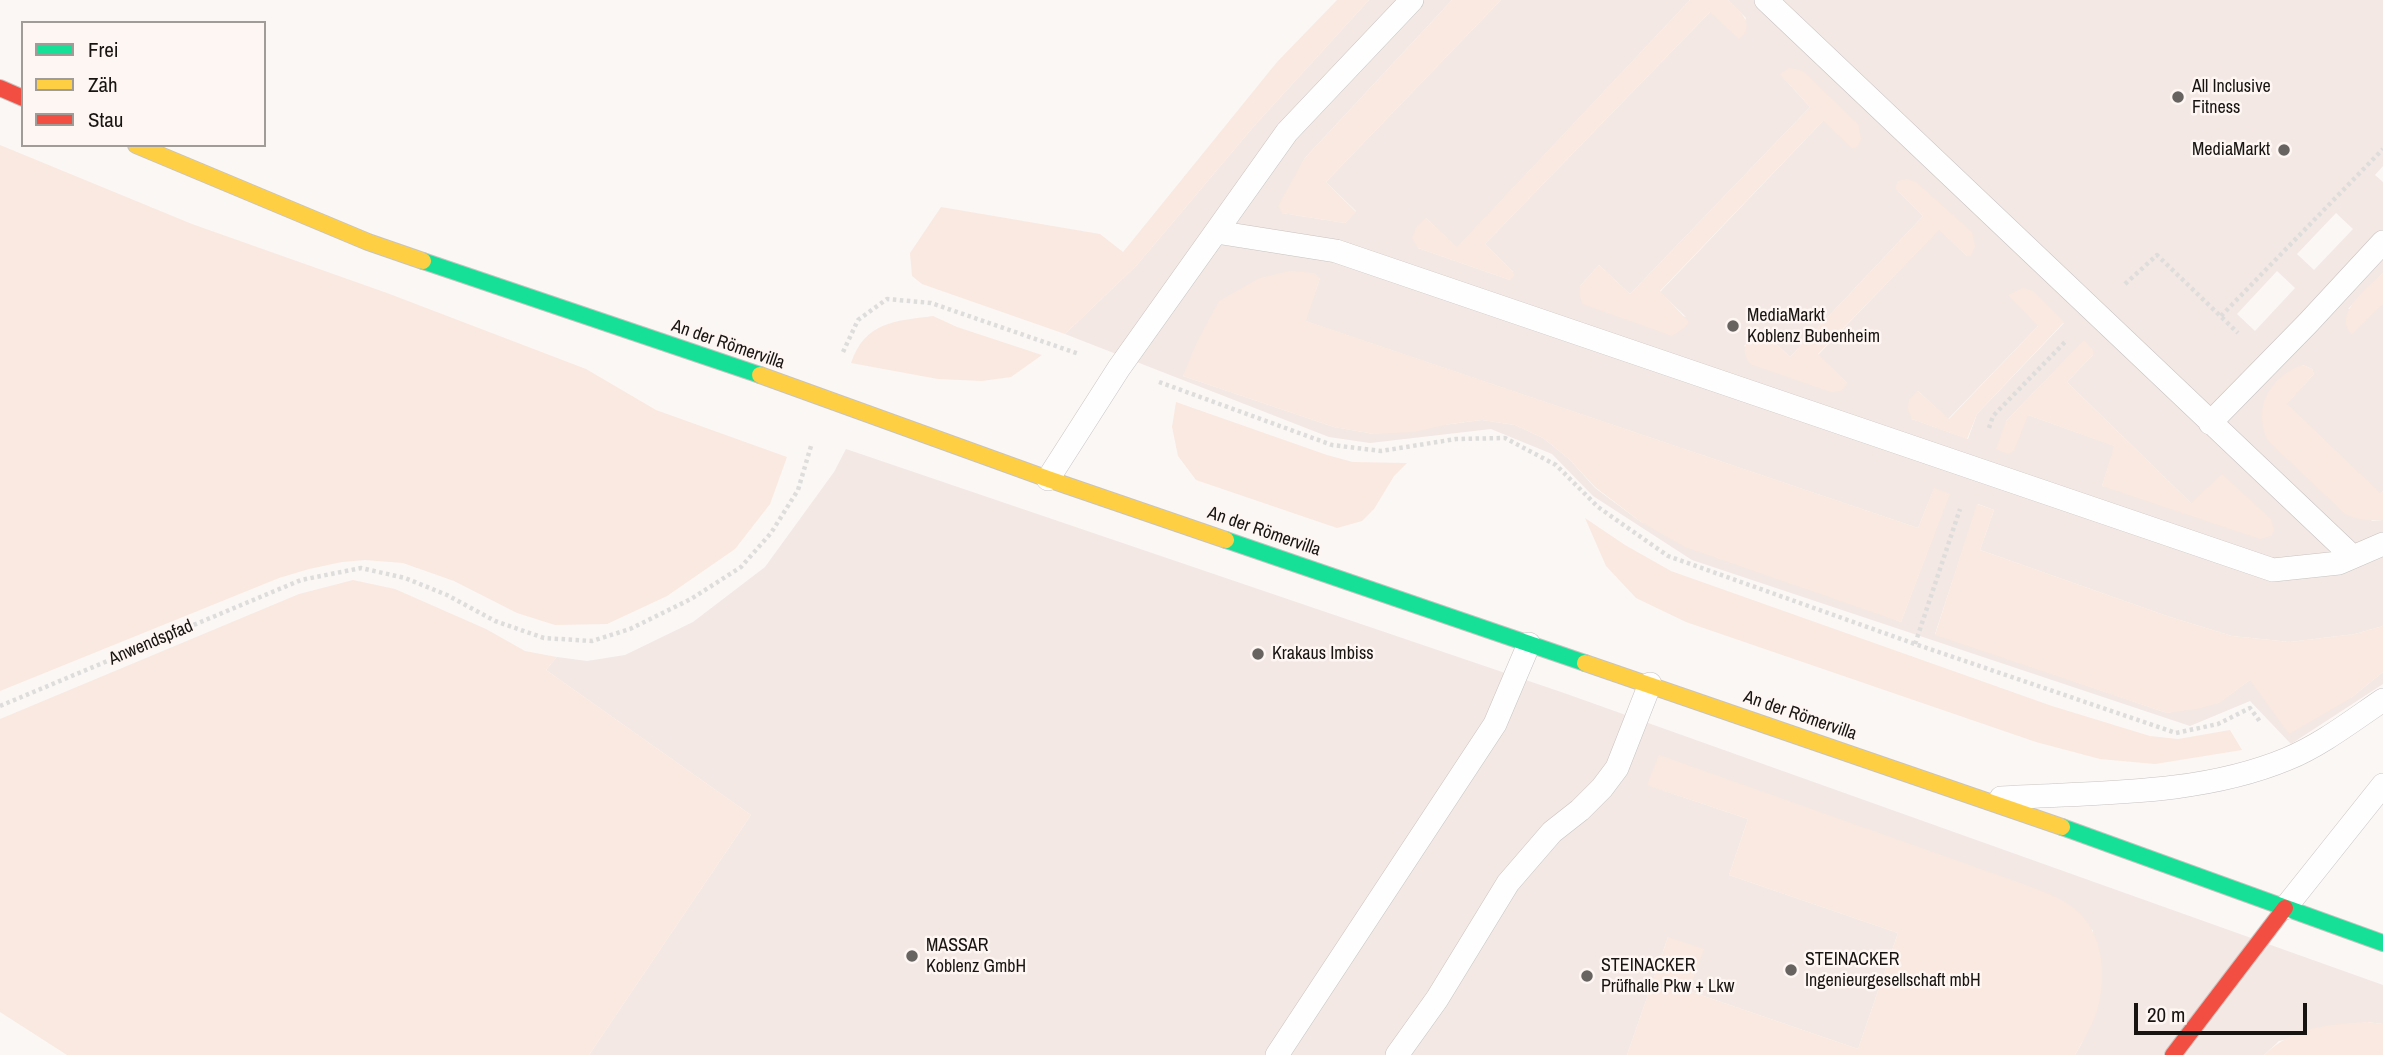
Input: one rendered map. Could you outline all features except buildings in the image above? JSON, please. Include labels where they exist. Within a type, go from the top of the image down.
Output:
[{"type":"street","points":[[0,88],[21,97]]},
{"type":"street","name":"An der Römervilla","points":[[141,147],[368,242],[821,397],[1048,479],[1983,799],[2383,943]]},
{"type":"street","points":[[2173,1055],[2285,908]]},
{"type":"lane","points":[[1048,479],[1119,368],[1287,132],[1412,0]]},
{"type":"lane","points":[[1766,0],[2352,556]]},
{"type":"lane","points":[[1216,232],[1336,251],[2273,570],[2339,563],[2383,544]]},
{"type":"lane","points":[[2210,423],[2383,242]]},
{"type":"lane","points":[[1278,1055],[1495,723],[1529,644]]},
{"type":"lane","points":[[1397,1055],[1437,999],[1508,883],[1552,832],[1580,810],[1617,768],[1650,684]]},
{"type":"lane","points":[[1983,799],[2190,785],[2231,778],[2288,759],[2314,746],[2383,700]]},
{"type":"lane","points":[[2285,908],[2383,785]]},
{"type":"path","points":[[2221,316],[2383,149]]},
{"type":"path","points":[[1915,644],[1993,416],[2094,312],[2157,255],[2269,363]]},
{"type":"path","name":"Anwendspfad","points":[[0,706],[301,579],[361,568],[405,578],[447,595],[495,621],[544,638],[592,641],[630,629],[691,600],[741,567],[771,533],[798,491],[810,452],[821,397],[858,320],[887,299],[931,303],[1332,445],[1381,451],[1456,439],[1505,438],[1556,465],[1598,506],[1668,556],[2176,733],[2218,724],[2250,708],[2288,759]]},
{"type":"shaded area","points":[[1337,0],[1369,0],[1255,125],[1137,265],[1065,334],[922,284],[912,276],[910,253],[941,207],[1100,234],[1123,252],[1277,62]]},
{"type":"shaded area","name":"MediaMarkt Koblenz Bubenheim","points":[[1369,0],[1452,0],[1304,159],[1282,213],[1345,223],[1356,211],[1326,182],[1501,0],[1690,0],[1457,248],[1426,218],[1418,248],[1510,280],[1513,272],[1485,244],[1711,11],[1739,38],[1746,18],[1728,0],[2383,0],[2383,166],[2375,175],[2383,182],[2383,273],[2348,309],[2383,304],[2383,491],[2380,494],[2286,404],[2314,374],[2312,369],[2303,365],[2272,388],[2372,521],[2383,520],[2383,626],[2355,634],[2290,642],[2232,636],[1980,550],[1994,510],[1978,504],[1935,634],[2167,713],[2218,703],[2250,680],[2351,698],[2383,672],[2383,684],[2291,744],[2250,701],[2190,726],[1692,560],[1593,496],[1552,454],[1491,429],[1370,443],[1329,437],[1065,334],[1137,265],[1255,125]],"holes":[[[1780,74],[1824,120],[1660,292],[1686,317],[1580,286],[1599,265],[1630,294],[1810,107]],[[1895,188],[1971,256],[1967,256],[1939,229],[1818,355],[1847,383],[1744,346],[1761,330],[1790,357],[1923,216]],[[2336,213],[2353,229],[2314,270],[2297,254]],[[2277,271],[2295,288],[2255,331],[2237,314]],[[1320,278],[1305,321],[1918,528],[1934,489],[1949,494],[1901,622],[1641,522],[1595,488],[1569,459],[1543,438],[1515,425],[1482,420],[1374,434],[1334,427],[1183,376]],[[2064,323],[1977,414],[1968,439],[1912,419],[1918,391],[1948,419],[2038,326]],[[2084,341],[2093,355],[2067,382],[2191,503],[2102,486],[2115,446],[2028,415],[2006,421]]]},
{"type":"shaded area","points":[[1452,0],[1501,0],[1326,182],[1356,212],[1345,223],[1282,213],[1278,206],[1304,159]]},
{"type":"shaded area","points":[[1690,0],[1728,0],[1745,18],[1747,29],[1739,39],[1710,12],[1485,244],[1513,272],[1514,276],[1510,280],[1418,248],[1412,238],[1417,226],[1426,218],[1457,247]]},
{"type":"shaded area","points":[[1789,68],[1803,71],[1858,124],[1861,139],[1857,147],[1852,148],[1823,121],[1660,291],[1689,322],[1672,336],[1583,304],[1580,286],[1599,265],[1630,294],[1810,107],[1780,74]]},
{"type":"shaded area","points":[[0,145],[192,224],[387,293],[586,369],[656,410],[787,457],[770,504],[735,549],[667,596],[607,624],[555,625],[517,613],[454,581],[403,563],[365,560],[342,562],[279,578],[0,691]]},
{"type":"shaded area","points":[[1907,179],[1916,182],[1972,232],[1975,246],[1971,256],[1967,256],[1939,230],[1818,354],[1847,383],[1841,390],[1831,392],[1750,364],[1745,351],[1754,330],[1761,330],[1790,357],[1923,216],[1895,188],[1898,181]]},
{"type":"shaded area","points":[[1290,271],[1314,273],[1320,278],[1306,321],[1918,528],[1934,488],[1950,494],[1901,622],[1685,547],[1641,522],[1595,487],[1569,459],[1543,438],[1515,425],[1482,420],[1414,432],[1374,434],[1334,427],[1183,376],[1219,301],[1260,278]]},
{"type":"shaded area","points":[[2383,273],[2383,304],[2352,334],[2346,318],[2349,310]]},
{"type":"shaded area","points":[[2023,288],[2033,291],[2064,322],[1977,414],[1967,439],[1912,419],[1908,410],[1909,399],[1918,391],[1949,419],[2038,326],[2008,295]]},
{"type":"shaded area","points":[[933,316],[957,327],[1042,355],[1011,377],[982,381],[938,379],[851,363],[857,349],[873,331],[894,322]]},
{"type":"shaded area","points":[[2084,340],[2093,350],[2093,355],[2067,382],[2191,503],[2222,474],[2271,519],[2274,530],[2271,536],[2260,539],[2102,486],[2114,446],[2028,415],[2014,451],[2008,454],[1996,449],[2006,421]]},
{"type":"shaded area","points":[[2303,365],[2312,369],[2314,374],[2287,404],[2380,493],[2383,491],[2383,520],[2364,520],[2345,514],[2268,441],[2262,417],[2267,395],[2281,377]]},
{"type":"shaded area","points":[[1176,402],[1353,462],[1407,463],[1394,476],[1374,509],[1362,521],[1337,528],[1196,480],[1178,456],[1172,427]]},
{"type":"shaded area","points":[[846,449],[1564,693],[2383,985],[2383,1024],[2367,1022],[2279,1041],[2264,1055],[2075,1055],[2083,1041],[2093,930],[1647,785],[1748,819],[1729,875],[1898,933],[1858,1049],[1689,991],[1668,937],[1627,1055],[589,1055],[751,815],[546,670],[557,657],[587,661],[625,655],[693,622],[765,567],[834,472]]},
{"type":"shaded area","points":[[1977,504],[1994,510],[1980,550],[2232,636],[2290,642],[2355,634],[2383,626],[2383,672],[2351,698],[2289,734],[2250,680],[2219,703],[2167,713],[1935,635]]},
{"type":"shaded area","points":[[1585,518],[1671,571],[2052,706],[2150,736],[2178,739],[2230,730],[2242,750],[2155,764],[2100,759],[2036,742],[1686,622],[1636,598],[1606,566]]},
{"type":"shaded area","points":[[353,580],[395,589],[486,629],[525,651],[557,657],[546,670],[751,815],[589,1055],[67,1055],[0,1012],[0,719],[299,594]]},
{"type":"shaded area","points":[[1659,755],[2034,888],[2068,904],[2080,913],[2089,925],[2100,952],[2102,967],[2097,1011],[2075,1055],[1627,1055],[1668,937],[1704,949],[1689,991],[1858,1049],[1898,933],[1729,875],[1748,819],[1647,785]]},
{"type":"shaded area","points":[[2367,1022],[2383,1024],[2383,1055],[2264,1055],[2275,1045],[2299,1033],[2325,1026]]},
{"type":"traffic: fast","points":[[423,261],[760,375]]},
{"type":"traffic: fast","points":[[1226,540],[1585,663]]},
{"type":"traffic: fast","points":[[2062,827],[2383,943]]},
{"type":"traffic: slow","points":[[141,147],[368,242],[423,261]]},
{"type":"traffic: slow","points":[[760,375],[1226,540]]},
{"type":"traffic: slow","points":[[1585,663],[2062,827]]},
{"type":"traffic: jam","points":[[0,88],[21,97]]},
{"type":"traffic: jam","points":[[2173,1055],[2285,908]]},
{"type":"place","name":"All Inclusive Fitness","points":[[2178,97]]},
{"type":"place","name":"MediaMarkt","points":[[2284,150]]},
{"type":"place","name":"MediaMarkt Koblenz Bubenheim","points":[[1733,326]]},
{"type":"place","name":"Krakaus Imbiss","points":[[1258,654]]},
{"type":"place","name":"MASSAR Koblenz GmbH","points":[[912,956]]},
{"type":"place","name":"STEINACKER Ingenieurgesellschaft mbH","points":[[1791,970]]},
{"type":"place","name":"STEINACKER Prüfhalle Pkw + Lkw","points":[[1587,976]]}]
